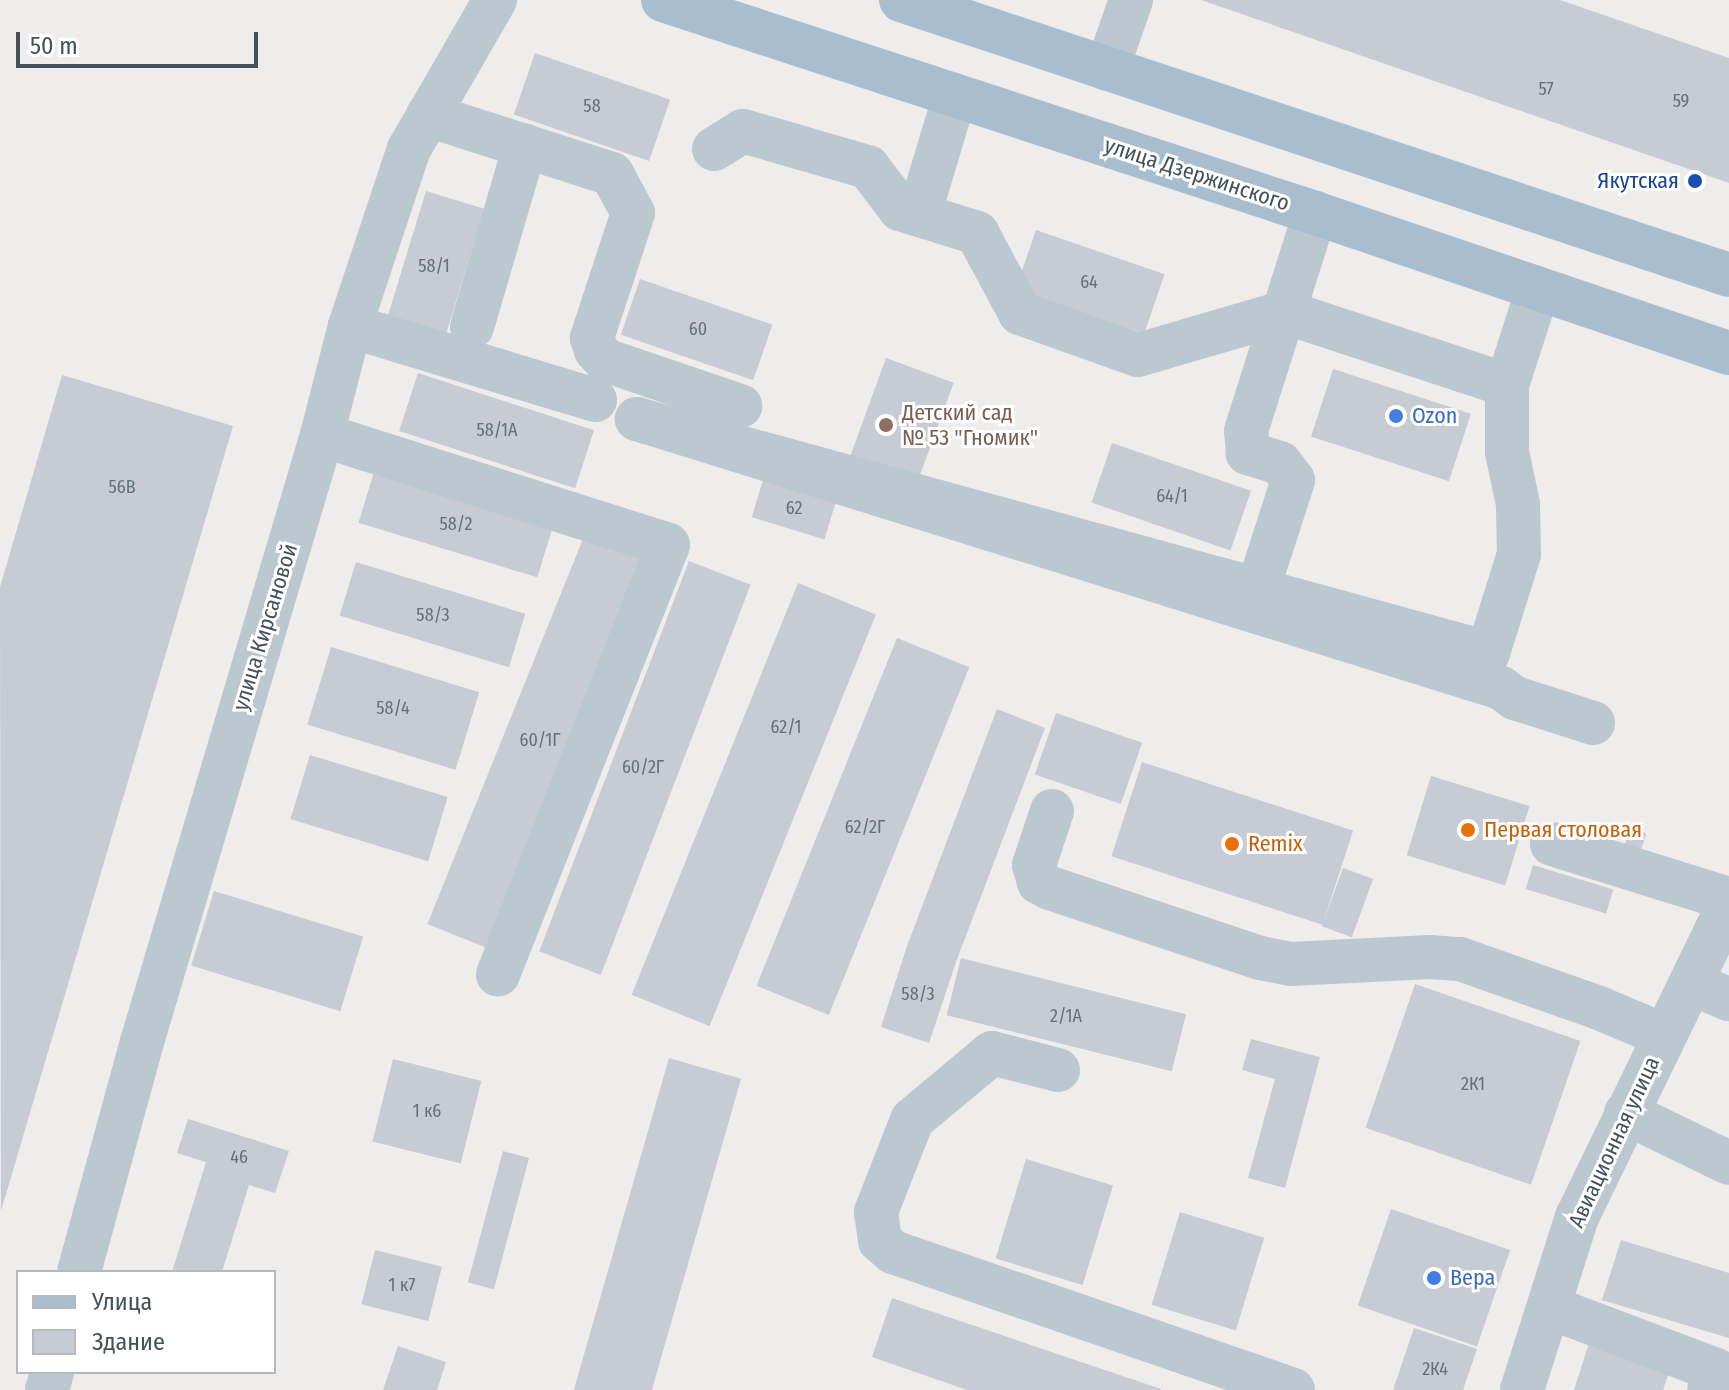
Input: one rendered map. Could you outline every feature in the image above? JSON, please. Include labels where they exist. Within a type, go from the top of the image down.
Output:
[{"type":"main road","name":"улица Дзержинского","points":[[663,0],[1315,213],[1729,353]]},
{"type":"main road","points":[[901,0],[1729,275]]},
{"type":"street","name":"улица Кирсановой","points":[[80,1270],[142,1042],[322,435],[350,326],[409,149],[495,0]]},
{"type":"street","points":[[1107,69],[1131,0]]},
{"type":"street","points":[[919,215],[955,95]]},
{"type":"street","points":[[428,115],[612,174],[633,213],[592,338],[596,350],[605,360],[740,406]]},
{"type":"street","points":[[714,149],[743,131],[868,167],[900,209],[977,233],[1020,313],[1138,355],[1285,312],[1507,385]]},
{"type":"street","points":[[472,327],[525,146]]},
{"type":"street","points":[[1254,601],[1293,480],[1280,463],[1248,453],[1246,431],[1315,213]]},
{"type":"street","points":[[637,419],[1488,653],[1519,554],[1518,504],[1507,452],[1507,385],[1538,289]]},
{"type":"street","points":[[350,326],[595,400]]},
{"type":"street","points":[[637,419],[1254,601]]},
{"type":"street","points":[[637,419],[1501,688],[1515,698],[1593,723]]},
{"type":"street","points":[[322,435],[668,545],[498,975]]},
{"type":"street","points":[[1103,553],[1254,601]]},
{"type":"street","points":[[1052,811],[1034,865],[1039,882],[1050,888],[1260,958],[1291,964],[1430,957],[1460,959],[1599,1008],[1663,1035]]},
{"type":"street","points":[[1552,844],[1729,902]]},
{"type":"street","name":"Авиационная улица","points":[[1522,1390],[1577,1217],[1626,1113],[1663,1035],[1711,991],[1729,902]]},
{"type":"street","points":[[1058,1070],[992,1053],[912,1120],[876,1212],[880,1241],[893,1252],[1293,1390]]},
{"type":"street","points":[[1626,1113],[1729,1163]]},
{"type":"street","points":[[1549,1307],[1716,1370],[1709,1390]]},
{"type":"building","points":[[1201,0],[1560,0],[1729,58],[1729,183]]},
{"type":"building","points":[[535,53],[670,100],[649,161],[514,114]]},
{"type":"building","points":[[426,191],[484,209],[444,341],[386,323]]},
{"type":"building","points":[[1036,230],[1165,274],[1144,334],[1015,290]]},
{"type":"building","points":[[640,279],[772,325],[753,380],[621,335]]},
{"type":"building","points":[[886,358],[954,383],[916,486],[848,461]]},
{"type":"building","points":[[1333,369],[1471,414],[1449,481],[1311,437]]},
{"type":"building","points":[[418,373],[594,430],[575,488],[399,431]]},
{"type":"building","points":[[62,375],[233,426],[1,1211],[0,587]]},
{"type":"building","points":[[1112,443],[1251,491],[1230,550],[1091,503]]},
{"type":"building","points":[[374,472],[553,527],[537,577],[359,523]]},
{"type":"building","points":[[764,477],[837,499],[824,539],[752,517]]},
{"type":"building","points":[[587,529],[653,556],[493,951],[427,924]]},
{"type":"building","points":[[689,561],[751,585],[601,975],[539,951]]},
{"type":"building","points":[[356,562],[525,614],[509,667],[340,616]]},
{"type":"building","points":[[798,583],[876,614],[710,1026],[632,995]]},
{"type":"building","points":[[897,638],[969,667],[829,1015],[757,986]]},
{"type":"building","points":[[331,647],[479,692],[456,770],[307,724]]},
{"type":"building","points":[[997,709],[1045,728],[956,962],[929,1043],[881,1027],[907,946]]},
{"type":"building","points":[[1056,713],[1142,743],[1121,804],[1035,774]]},
{"type":"building","points":[[310,755],[448,797],[428,861],[290,819]]},
{"type":"building","name":"Remix","points":[[1142,762],[1353,831],[1323,925],[1111,856]]},
{"type":"building","name":"Первая столовая","points":[[1431,776],[1529,806],[1505,885],[1407,855]]},
{"type":"building","points":[[1630,828],[1646,833],[1640,854],[1624,849]]},
{"type":"building","points":[[1533,865],[1613,890],[1606,913],[1526,889]]},
{"type":"building","points":[[1343,868],[1373,879],[1352,937],[1322,926]]},
{"type":"building","points":[[214,891],[363,937],[340,1011],[191,966]]},
{"type":"building","points":[[961,958],[1186,1014],[1172,1071],[947,1015]]},
{"type":"building","points":[[1415,984],[1580,1041],[1531,1185],[1366,1128]]},
{"type":"building","points":[[1251,1039],[1320,1057],[1285,1188],[1248,1178],[1275,1079],[1242,1070]]},
{"type":"building","points":[[669,1058],[741,1079],[652,1390],[574,1390]]},
{"type":"building","points":[[393,1059],[481,1081],[461,1163],[372,1141]]},
{"type":"building","points":[[188,1119],[289,1151],[275,1193],[249,1185],[223,1270],[173,1270],[206,1162],[177,1153]]},
{"type":"building","points":[[503,1151],[529,1158],[494,1289],[468,1282]]},
{"type":"building","points":[[1026,1159],[1113,1186],[1083,1285],[996,1258]]},
{"type":"building","name":"Вера","points":[[1391,1209],[1510,1250],[1477,1346],[1358,1305]]},
{"type":"building","points":[[1180,1212],[1264,1238],[1236,1330],[1152,1305]]},
{"type":"building","points":[[1621,1240],[1729,1273],[1729,1338],[1602,1300]]},
{"type":"building","points":[[375,1250],[442,1267],[428,1321],[361,1304]]},
{"type":"building","points":[[892,1298],[1161,1390],[967,1390],[872,1357]]},
{"type":"building","points":[[1414,1328],[1477,1349],[1463,1390],[1393,1390]]},
{"type":"building","points":[[1591,1337],[1672,1363],[1663,1390],[1574,1390]]},
{"type":"building","points":[[398,1346],[446,1362],[437,1390],[383,1390]]},
{"type":"place","name":"Якутская","points":[[1695,181]]},
{"type":"place","name":"Ozon","points":[[1396,416]]},
{"type":"place","name":"Детский сад № 53 \"Гномик\"","points":[[886,425]]},
{"type":"place","name":"Первая столовая","points":[[1468,830]]},
{"type":"place","name":"Remix","points":[[1232,844]]},
{"type":"place","name":"Вера","points":[[1434,1278]]}]
